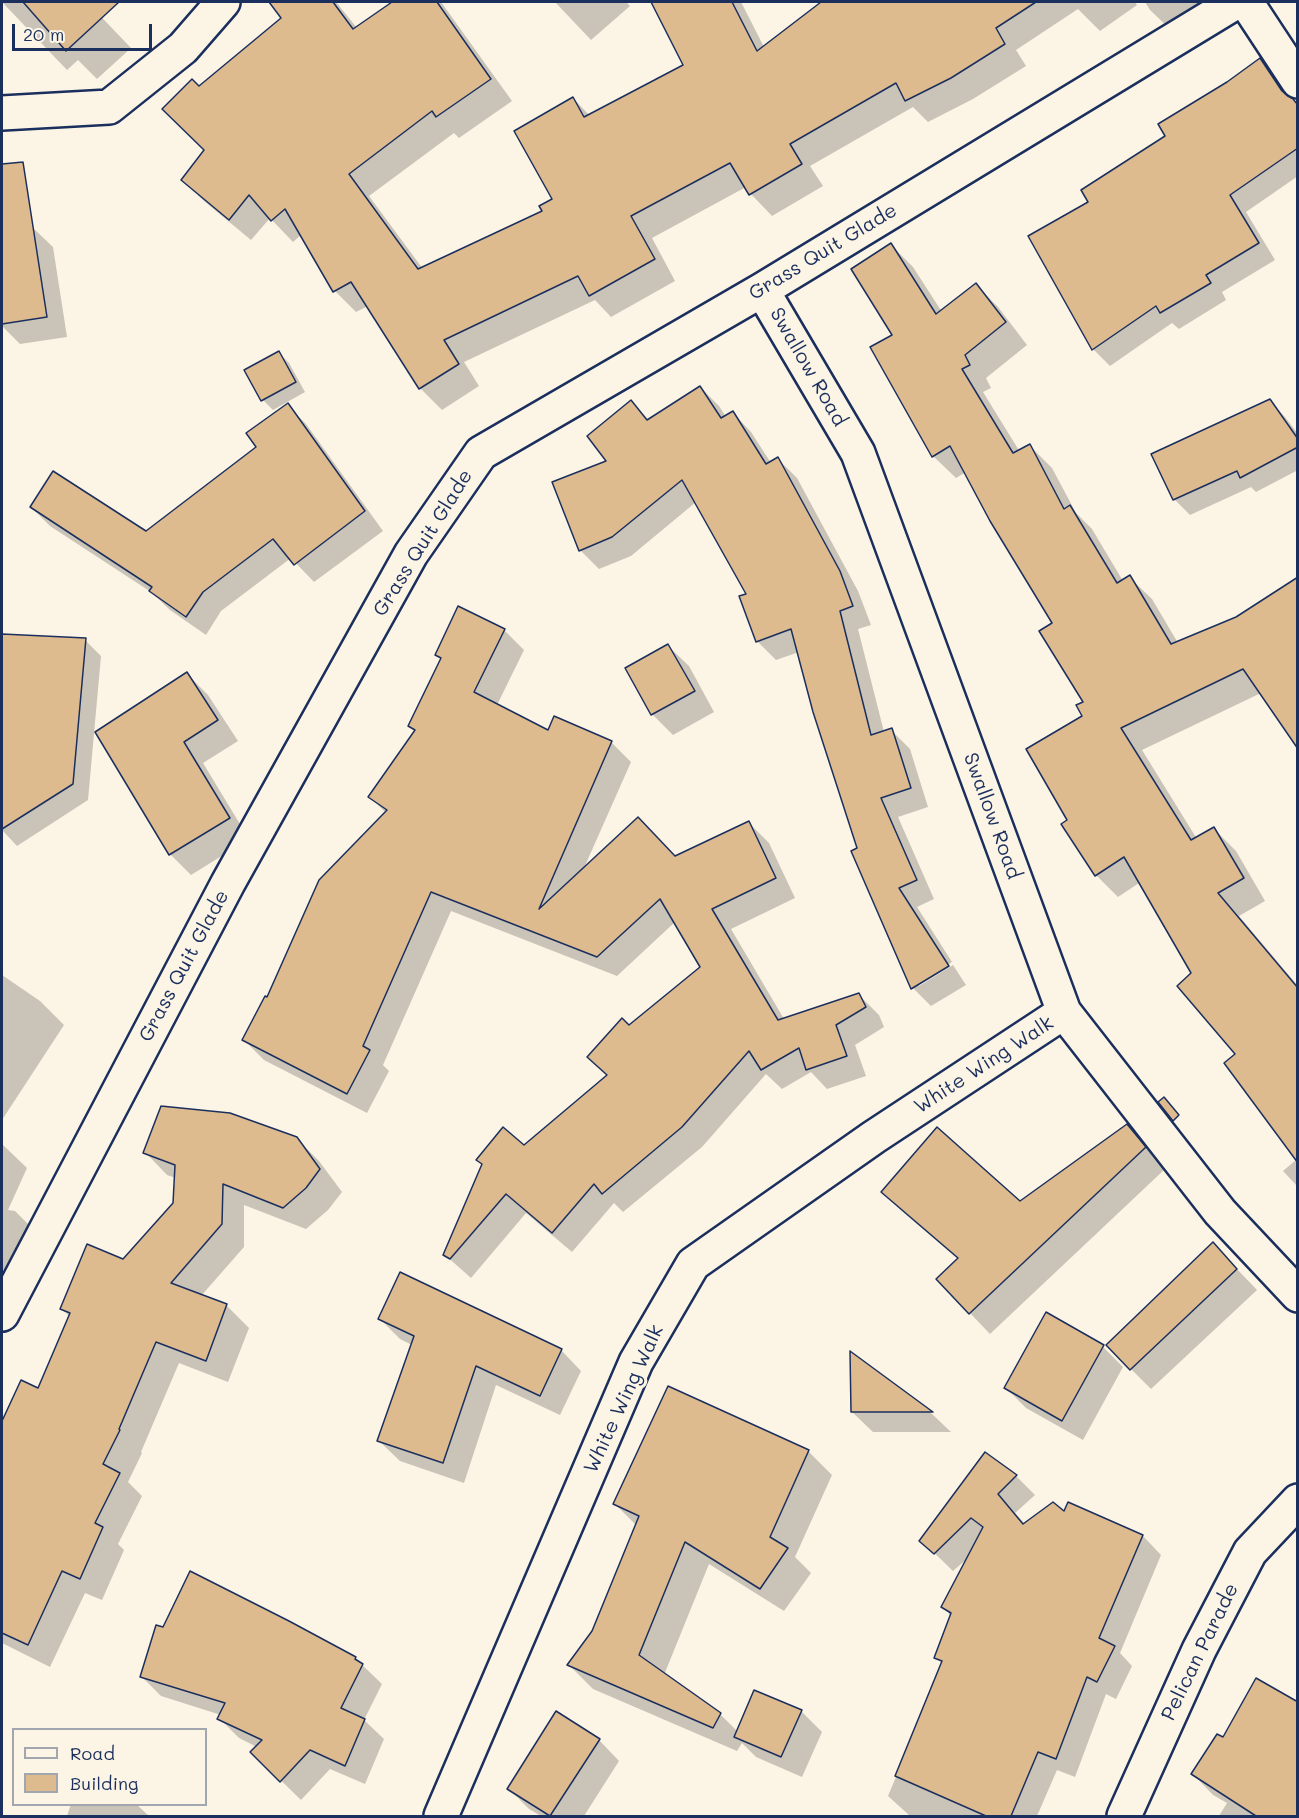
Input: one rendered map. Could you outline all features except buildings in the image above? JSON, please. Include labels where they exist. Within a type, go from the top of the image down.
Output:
[{"type":"street","points":[[2,113],[109,107],[183,48],[223,2]]},
{"type":"street","name":"Grass Quit Glade","points":[[2,1314],[239,862],[411,554],[481,453],[762,290],[1236,2]]},
{"type":"street","points":[[1246,2],[1298,81]]},
{"type":"street","name":"Swallow Road","points":[[762,290],[858,453],[1064,1012],[1220,1212],[1298,1294]]},
{"type":"street","name":"White Wing Walk","points":[[441,1816],[636,1362],[693,1264],[874,1137],[1064,1012]]},
{"type":"street","name":"Pelican Parade","points":[[1124,1816],[1199,1650],[1250,1552],[1298,1501]]}]
